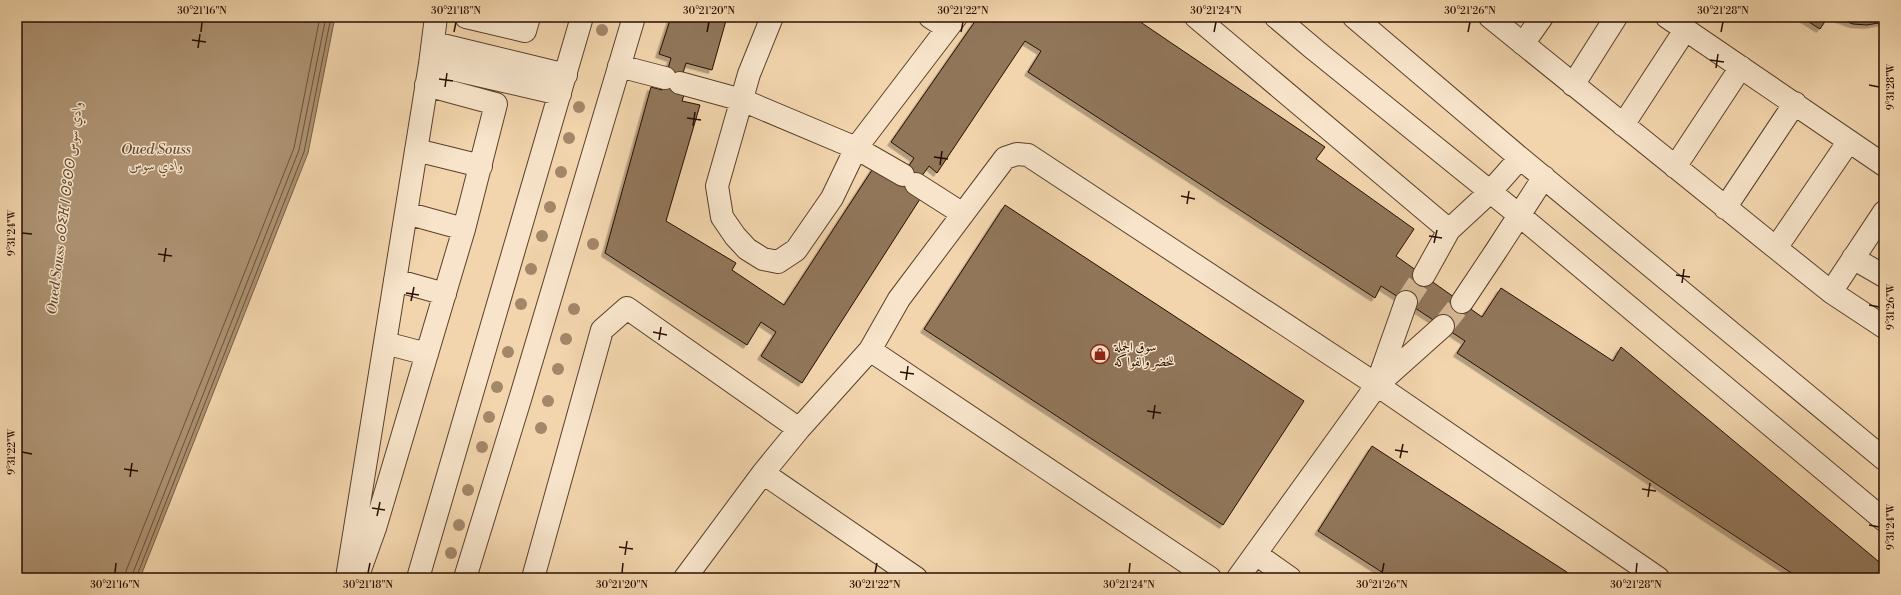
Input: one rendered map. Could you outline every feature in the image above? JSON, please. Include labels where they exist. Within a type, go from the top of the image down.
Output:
[{"type":"street","points":[[347,578],[432,53],[436,17]]},
{"type":"street","points":[[466,17],[525,31],[529,17]]},
{"type":"street","points":[[418,578],[582,17]]},
{"type":"street","points":[[465,578],[524,388],[634,17]]},
{"type":"street","points":[[772,17],[749,74],[717,186],[722,217],[735,236],[747,249],[763,259],[778,262],[796,250],[832,198],[856,148],[945,21]]},
{"type":"street","points":[[1196,17],[1449,230]]},
{"type":"street","points":[[1276,17],[1519,215],[1884,520]]},
{"type":"street","points":[[1490,17],[1831,292],[1884,327]]},
{"type":"street","points":[[1523,44],[1542,17]]},
{"type":"street","points":[[1573,85],[1616,17]]},
{"type":"street","points":[[1667,17],[1884,165]]},
{"type":"street","points":[[1361,19],[1520,158],[1884,458]]},
{"type":"street","points":[[479,99],[495,24]]},
{"type":"street","points":[[1623,125],[1685,30]]},
{"type":"street","points":[[432,53],[563,84]]},
{"type":"street","points":[[619,66],[742,100],[856,148],[910,179],[963,214]]},
{"type":"street","points":[[1675,167],[1742,67]]},
{"type":"street","points":[[357,578],[376,528],[445,294],[481,166],[496,104],[426,85]]},
{"type":"street","points":[[1725,208],[1795,104]]},
{"type":"street","points":[[1776,248],[1849,141]]},
{"type":"street","points":[[416,150],[481,166]]},
{"type":"street","points":[[685,578],[763,473],[799,429],[870,350],[898,299],[1005,158],[1017,154],[1028,155],[1377,385],[1658,578]]},
{"type":"street","points":[[1424,275],[1449,230],[1490,192],[1520,158]]},
{"type":"street","points":[[1462,302],[1544,177]]},
{"type":"street","points":[[1831,292],[1884,212]]},
{"type":"street","points":[[406,213],[464,229]]},
{"type":"street","points":[[1853,258],[1884,276]]},
{"type":"street","points":[[395,280],[445,294]]},
{"type":"street","points":[[1377,385],[1406,302]]},
{"type":"street","points":[[533,578],[602,330],[627,308],[799,429]]},
{"type":"street","points":[[1238,578],[1377,385],[1443,326]]},
{"type":"street","points":[[385,343],[427,354]]},
{"type":"street","points":[[870,350],[1210,578]]},
{"type":"street","points":[[375,406],[408,417]]},
{"type":"street","points":[[763,473],[916,578]]},
{"type":"street","points":[[1256,554],[1290,578]]},
{"type":"water","name":"Oued Souss وادي سوس","points":[[17,17],[335,17],[308,153],[140,578],[17,578]]},
{"type":"building","points":[[671,17],[727,17],[712,70],[686,63],[677,93],[684,95],[682,101],[700,105],[666,221],[736,263],[732,270],[784,305],[874,167],[903,175],[914,158],[891,142],[978,17],[1133,17],[1325,147],[1316,159],[1414,229],[1396,256],[1482,317],[1501,288],[1613,361],[1621,347],[1884,566],[1884,573],[1881,578],[1799,578],[1457,353],[1465,341],[1406,302],[1381,286],[1375,298],[1028,72],[1041,51],[1025,41],[937,173],[929,166],[916,184],[920,199],[802,383],[761,356],[776,332],[761,322],[747,345],[605,253],[651,87],[662,90],[671,58],[659,54]]},
{"type":"building","points":[[1801,17],[1828,17],[1820,29]]},
{"type":"building","points":[[1834,17],[1884,17],[1884,22],[1867,25],[1853,24]]},
{"type":"building","points":[[1005,205],[1304,401],[1223,525],[924,329]]},
{"type":"building","points":[[1372,446],[1576,578],[1391,578],[1318,531]]},
{"type":"tunnel","points":[[1406,302],[1424,275]]},
{"type":"tunnel","points":[[1443,326],[1462,302]]},
{"type":"place","name":"سوق الجملة للخضر والفواكه","points":[[1100,354]]},
{"type":"water label","name":"Oued Souss ⴰⵙⵉⴼ ⵏ ⵙⵓⵙⵙ وادي سوس","points":[[65,208]]}]
